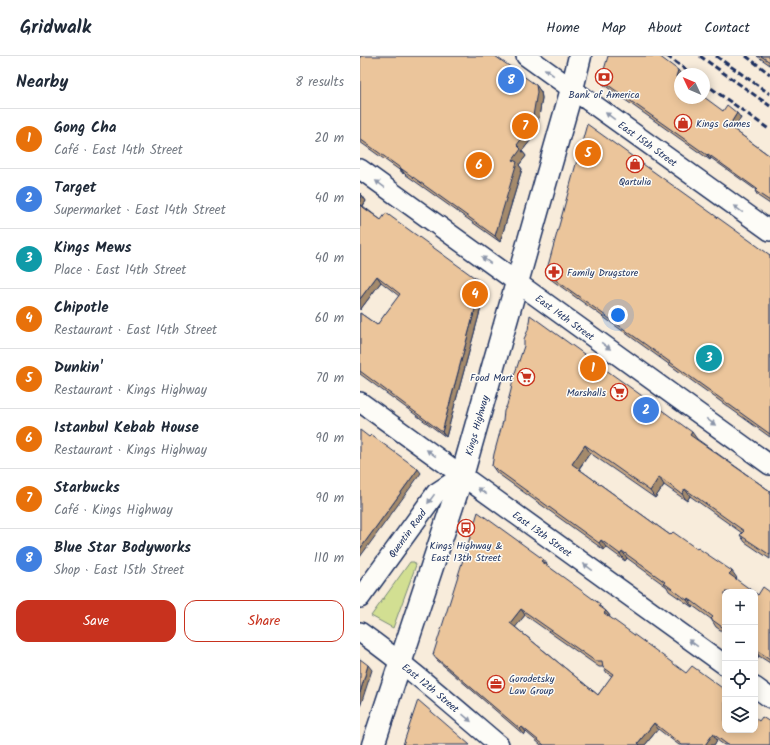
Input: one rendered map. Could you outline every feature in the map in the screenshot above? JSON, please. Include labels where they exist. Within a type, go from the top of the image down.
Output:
[{"type":"street","name":"East 15th Street","points":[[526,56],[770,231]]},
{"type":"street","name":"Kings Highway","points":[[373,745],[462,476],[572,89],[580,56]]},
{"type":"street","name":"East 14th Street","points":[[360,169],[770,465]]},
{"type":"street","name":"East 13th Street","points":[[360,402],[722,663]]},
{"type":"street","name":"Quentin Road","points":[[360,598],[436,492],[462,476]]},
{"type":"street","name":"East 12th Street","points":[[360,632],[401,662],[498,745]]},
{"type":"street","points":[[758,689],[770,698]]},
{"type":"green space","points":[[410,562],[414,562],[416,565],[393,628],[371,616]]},
{"type":"building","points":[[360,56],[495,56],[536,85],[537,92],[533,116],[523,129],[525,134],[517,145],[521,149],[513,160],[517,162],[495,236],[360,139]]},
{"type":"building","points":[[608,56],[659,56],[675,68],[674,68],[674,104],[710,104],[710,101],[723,111],[727,105],[737,113],[729,126],[770,156],[770,201],[755,191],[757,189],[601,80]]},
{"type":"building","points":[[761,56],[770,56],[770,62]]},
{"type":"building","points":[[587,124],[770,255],[770,434],[546,273]]},
{"type":"building","points":[[360,205],[381,220],[386,213],[482,283],[442,432],[360,371],[360,313],[377,325],[400,294],[377,276],[360,299]]},
{"type":"building","points":[[530,315],[692,432],[690,435],[770,491],[770,555],[740,535],[744,531],[685,489],[682,494],[659,477],[650,491],[585,445],[572,464],[670,535],[673,532],[732,571],[729,574],[750,589],[722,589],[722,627],[711,619],[713,617],[688,598],[687,600],[622,551],[620,554],[601,540],[599,543],[492,466],[504,411],[524,346],[524,339],[528,330]]},
{"type":"building","points":[[360,430],[369,437],[371,435],[418,469],[360,549]]},
{"type":"building","points":[[478,512],[543,559],[541,561],[600,604],[599,606],[606,611],[604,613],[686,673],[692,666],[722,688],[722,733],[758,733],[758,720],[759,721],[762,717],[770,722],[770,745],[728,745],[713,734],[705,745],[682,745],[654,723],[638,743],[640,745],[544,745],[522,727],[520,729],[433,655]],"holes":[[[521,609],[595,661],[602,661],[603,667],[613,674],[598,695],[510,623]]]},
{"type":"building","points":[[763,587],[770,592],[770,659],[758,651],[758,595]]},
{"type":"building","points":[[360,659],[368,665],[360,693]]},
{"type":"building","points":[[418,700],[470,745],[403,745]]},
{"type":"railway","points":[[667,56],[684,68]]},
{"type":"railway","points":[[700,56],[770,106]]},
{"type":"railway","points":[[716,56],[770,94]]},
{"type":"railway","points":[[746,56],[770,74]]},
{"type":"railway","points":[[710,87],[770,130]]},
{"type":"place","name":"Bank of America","points":[[604,77]]},
{"type":"place","name":"Blue Star Bodyworks","points":[[511,80]]},
{"type":"place","name":"Kings Games","points":[[683,123]]},
{"type":"place","name":"Starbucks","points":[[525,126]]},
{"type":"place","name":"Dunkin'","points":[[588,153]]},
{"type":"place","name":"Qartulia","points":[[635,164]]},
{"type":"place","name":"Istanbul Kebab House","points":[[479,165]]},
{"type":"place","name":"Family Drugstore","points":[[554,272]]},
{"type":"place","name":"Chipotle","points":[[475,294]]},
{"type":"place","name":"Kings Mews","points":[[709,358]]},
{"type":"place","name":"Gong Cha","points":[[593,368]]},
{"type":"place","name":"Food Mart","points":[[526,377]]},
{"type":"place","name":"Marshalls","points":[[619,392]]},
{"type":"place","name":"Target","points":[[646,410]]},
{"type":"place","name":"Kings Highway & East 13th Street","points":[[466,528]]},
{"type":"place","name":"Gorodetsky Law Group","points":[[496,684]]}]
